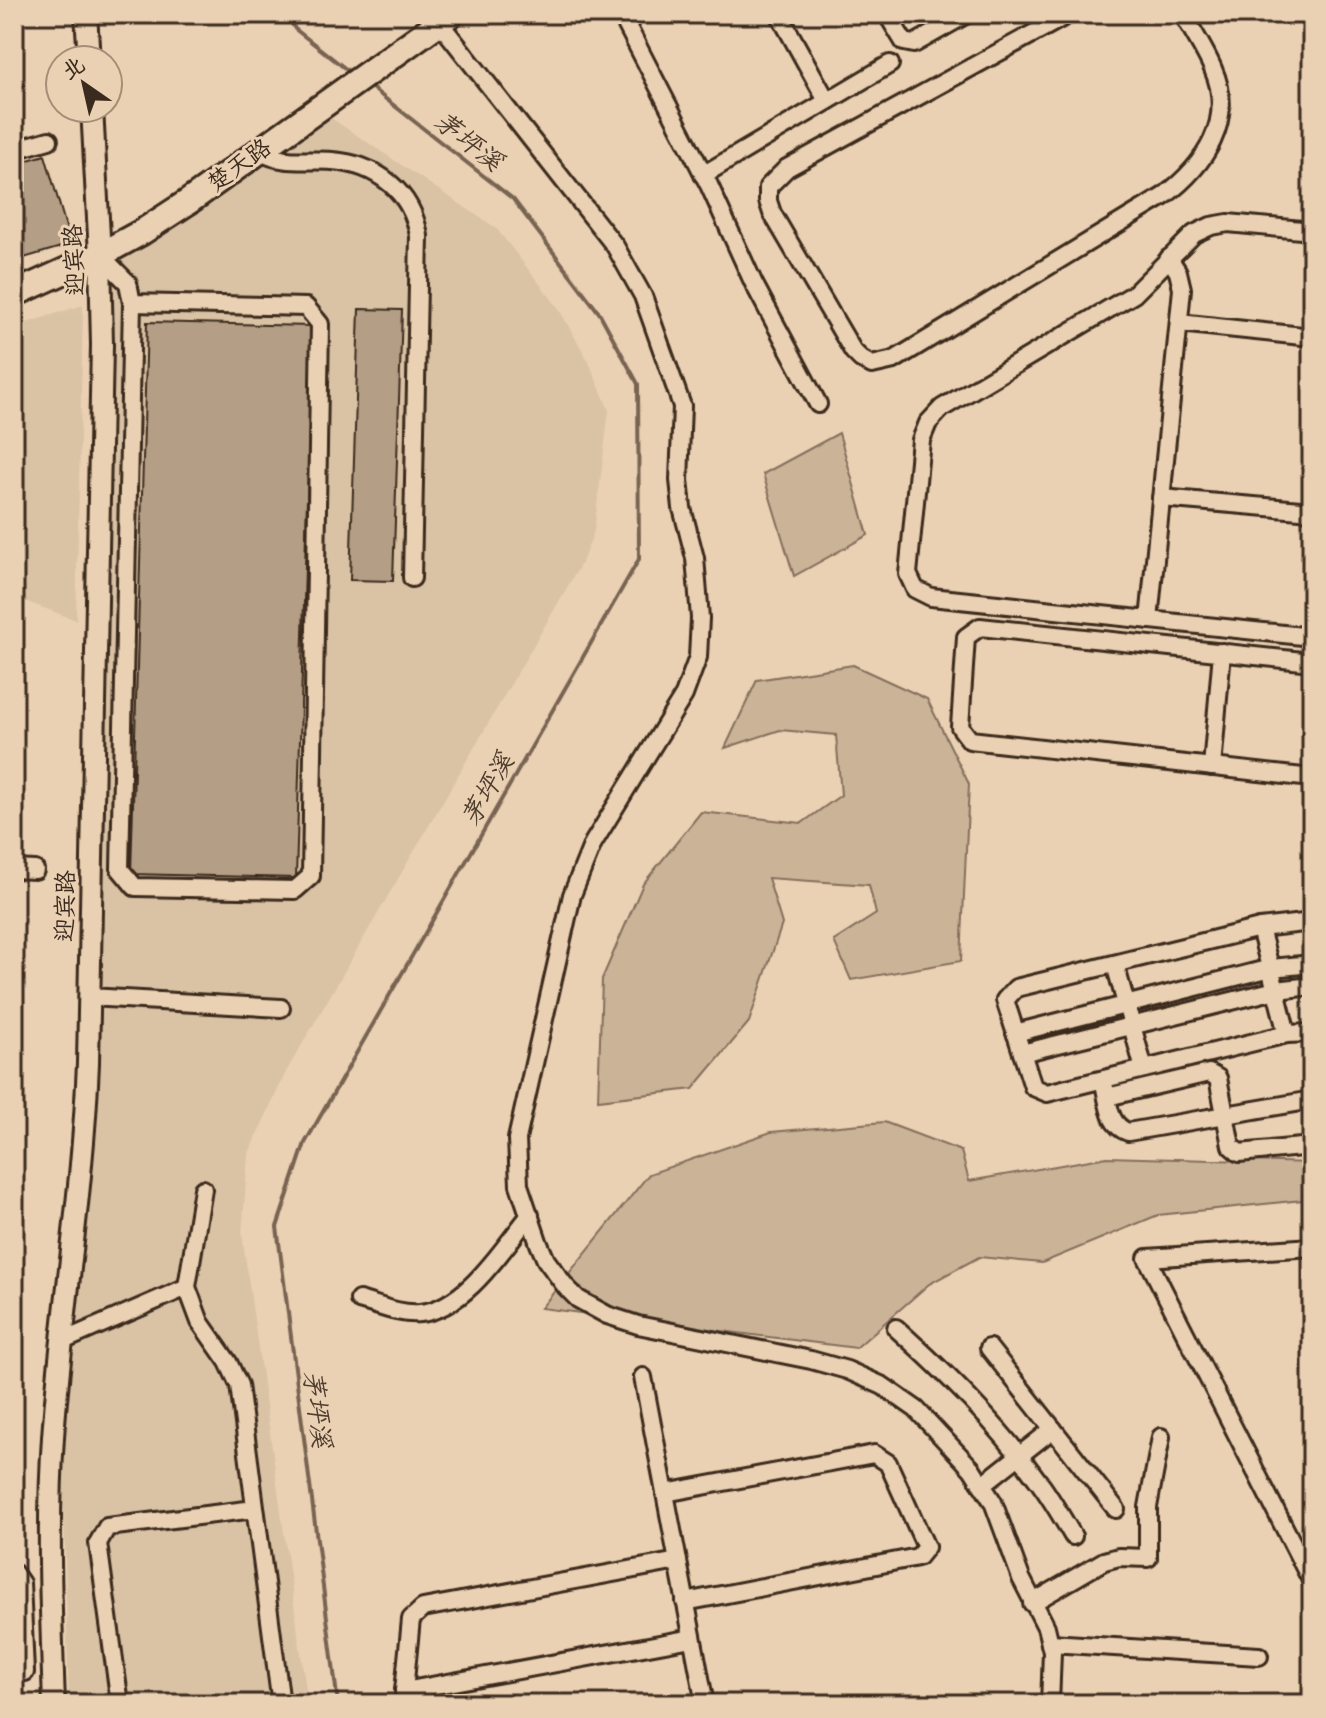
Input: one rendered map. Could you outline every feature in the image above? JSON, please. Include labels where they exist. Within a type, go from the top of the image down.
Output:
[{"type":"highway","name":"楚天路","points":[[14,294],[100,255],[188,202],[445,18]]},
{"type":"main road","points":[[86,14],[88,44]]},
{"type":"main road","name":"迎宾路","points":[[54,1704],[49,1551],[51,1485],[85,1129],[89,997],[102,361],[93,124]]},
{"type":"street","points":[[621,14],[703,175],[754,284],[818,404]]},
{"type":"street","points":[[779,14],[827,101]]},
{"type":"street","points":[[887,14],[904,42],[914,44],[967,14]]},
{"type":"street","points":[[1069,14],[787,168],[768,187],[772,213],[853,351],[861,359],[872,365],[894,360],[1164,196],[1195,170],[1215,139],[1220,101],[1213,69],[1186,19],[1204,14]]},
{"type":"street","points":[[445,18],[615,246],[643,296],[682,406],[679,480],[682,508],[695,558],[700,618],[698,657],[684,695],[593,843],[572,895],[517,1139],[519,1185],[546,1260],[578,1299],[592,1308],[638,1325],[847,1370],[883,1386],[916,1409],[946,1438],[993,1502],[1032,1603],[1046,1627],[1052,1652],[1050,1704]]},
{"type":"street","points":[[703,175],[890,64]]},
{"type":"street","points":[[14,150],[49,140]]},
{"type":"street","points":[[259,151],[272,159],[289,162],[332,161],[362,168],[400,191],[416,220],[419,236],[412,578]]},
{"type":"street","points":[[1312,231],[1228,223],[1194,234],[1134,294],[942,408],[928,423],[921,440],[908,574],[915,589],[931,597],[1312,637]]},
{"type":"street","points":[[100,255],[128,283],[132,303],[120,869],[135,887],[295,890],[311,876],[320,324],[306,307],[132,303]]},
{"type":"street","points":[[1149,620],[1182,289],[1178,272],[1169,258]]},
{"type":"street","points":[[1179,323],[1312,337]]},
{"type":"street","points":[[1161,498],[1312,511]]},
{"type":"street","points":[[1312,662],[980,627],[966,637],[960,727],[970,740],[1312,778]]},
{"type":"street","points":[[1212,767],[1222,652]]},
{"type":"street","points":[[14,869],[35,870]]},
{"type":"street","points":[[1312,922],[1260,928],[1016,988],[1005,1000],[1033,1087],[1047,1093],[1287,1034],[1312,1033]]},
{"type":"street","points":[[1260,928],[1287,1034]]},
{"type":"street","points":[[1115,964],[1144,1069]]},
{"type":"street","points":[[1015,1033],[1271,968],[1312,964]]},
{"type":"street","points":[[1022,1053],[1276,990],[1312,986]]},
{"type":"street","points":[[89,997],[281,1008]]},
{"type":"street","points":[[1107,1097],[1209,1073],[1218,1078],[1231,1146],[1239,1153],[1312,1146]]},
{"type":"street","points":[[1102,1079],[1112,1120],[1117,1128],[1128,1132],[1312,1100]]},
{"type":"street","points":[[203,1189],[187,1287],[200,1322],[228,1362],[239,1385],[281,1704]]},
{"type":"street","points":[[359,1300],[420,1313],[440,1308],[475,1283],[530,1215]]},
{"type":"street","points":[[1312,1247],[1147,1258],[1312,1582]]},
{"type":"street","points":[[63,1341],[187,1287]]},
{"type":"street","points":[[896,1328],[948,1375],[1019,1456],[1037,1478],[1073,1536]]},
{"type":"street","points":[[989,1348],[1116,1509]]},
{"type":"street","points":[[643,1377],[705,1704]]},
{"type":"street","points":[[982,1485],[1053,1429]]},
{"type":"street","points":[[1032,1603],[1104,1561],[1119,1557],[1148,1558],[1148,1507],[1161,1437]]},
{"type":"street","points":[[665,1493],[874,1454],[888,1463],[926,1547],[918,1557],[685,1602]]},
{"type":"street","points":[[120,1704],[98,1543],[107,1527],[255,1509]]},
{"type":"street","points":[[678,1561],[423,1608],[411,1619],[405,1697],[692,1638]]},
{"type":"street","points":[[14,1573],[21,1583],[25,1672],[14,1672]]},
{"type":"street","points":[[1050,1643],[1259,1656]]},
{"type":"shaded area","points":[[328,116],[496,228],[557,306],[588,360],[609,410],[594,531],[583,560],[286,1072],[248,1155],[242,1234],[308,1704],[69,1704],[63,1479],[71,1363],[84,1261],[111,260]]},
{"type":"shaded area","points":[[83,305],[76,620],[14,597],[14,327]]},
{"type":"shaded area","points":[[839,433],[868,535],[794,576],[763,474]]},
{"type":"shaded area","points":[[853,665],[927,699],[969,784],[961,961],[851,980],[834,941],[876,914],[869,885],[768,878],[782,924],[749,1022],[693,1089],[598,1100],[602,979],[643,884],[701,812],[802,823],[841,795],[836,735],[780,730],[725,748],[757,680]]},
{"type":"shaded area","points":[[884,1122],[961,1151],[969,1181],[1107,1157],[1312,1163],[1312,1199],[1158,1215],[1042,1263],[979,1257],[929,1284],[856,1348],[541,1308],[649,1174],[771,1132]]},
{"type":"building","points":[[45,155],[71,244],[14,261],[14,164]]},
{"type":"building","points":[[359,309],[402,310],[393,581],[350,580]]},
{"type":"building","points":[[147,322],[312,326],[296,878],[131,874]]},
{"type":"waterway","name":"茅坪溪","points":[[286,14],[295,29],[351,73]]},
{"type":"waterway","name":"茅坪溪","points":[[338,1704],[277,1227],[305,1143],[639,559],[638,384],[600,314],[513,199],[368,85]]}]
